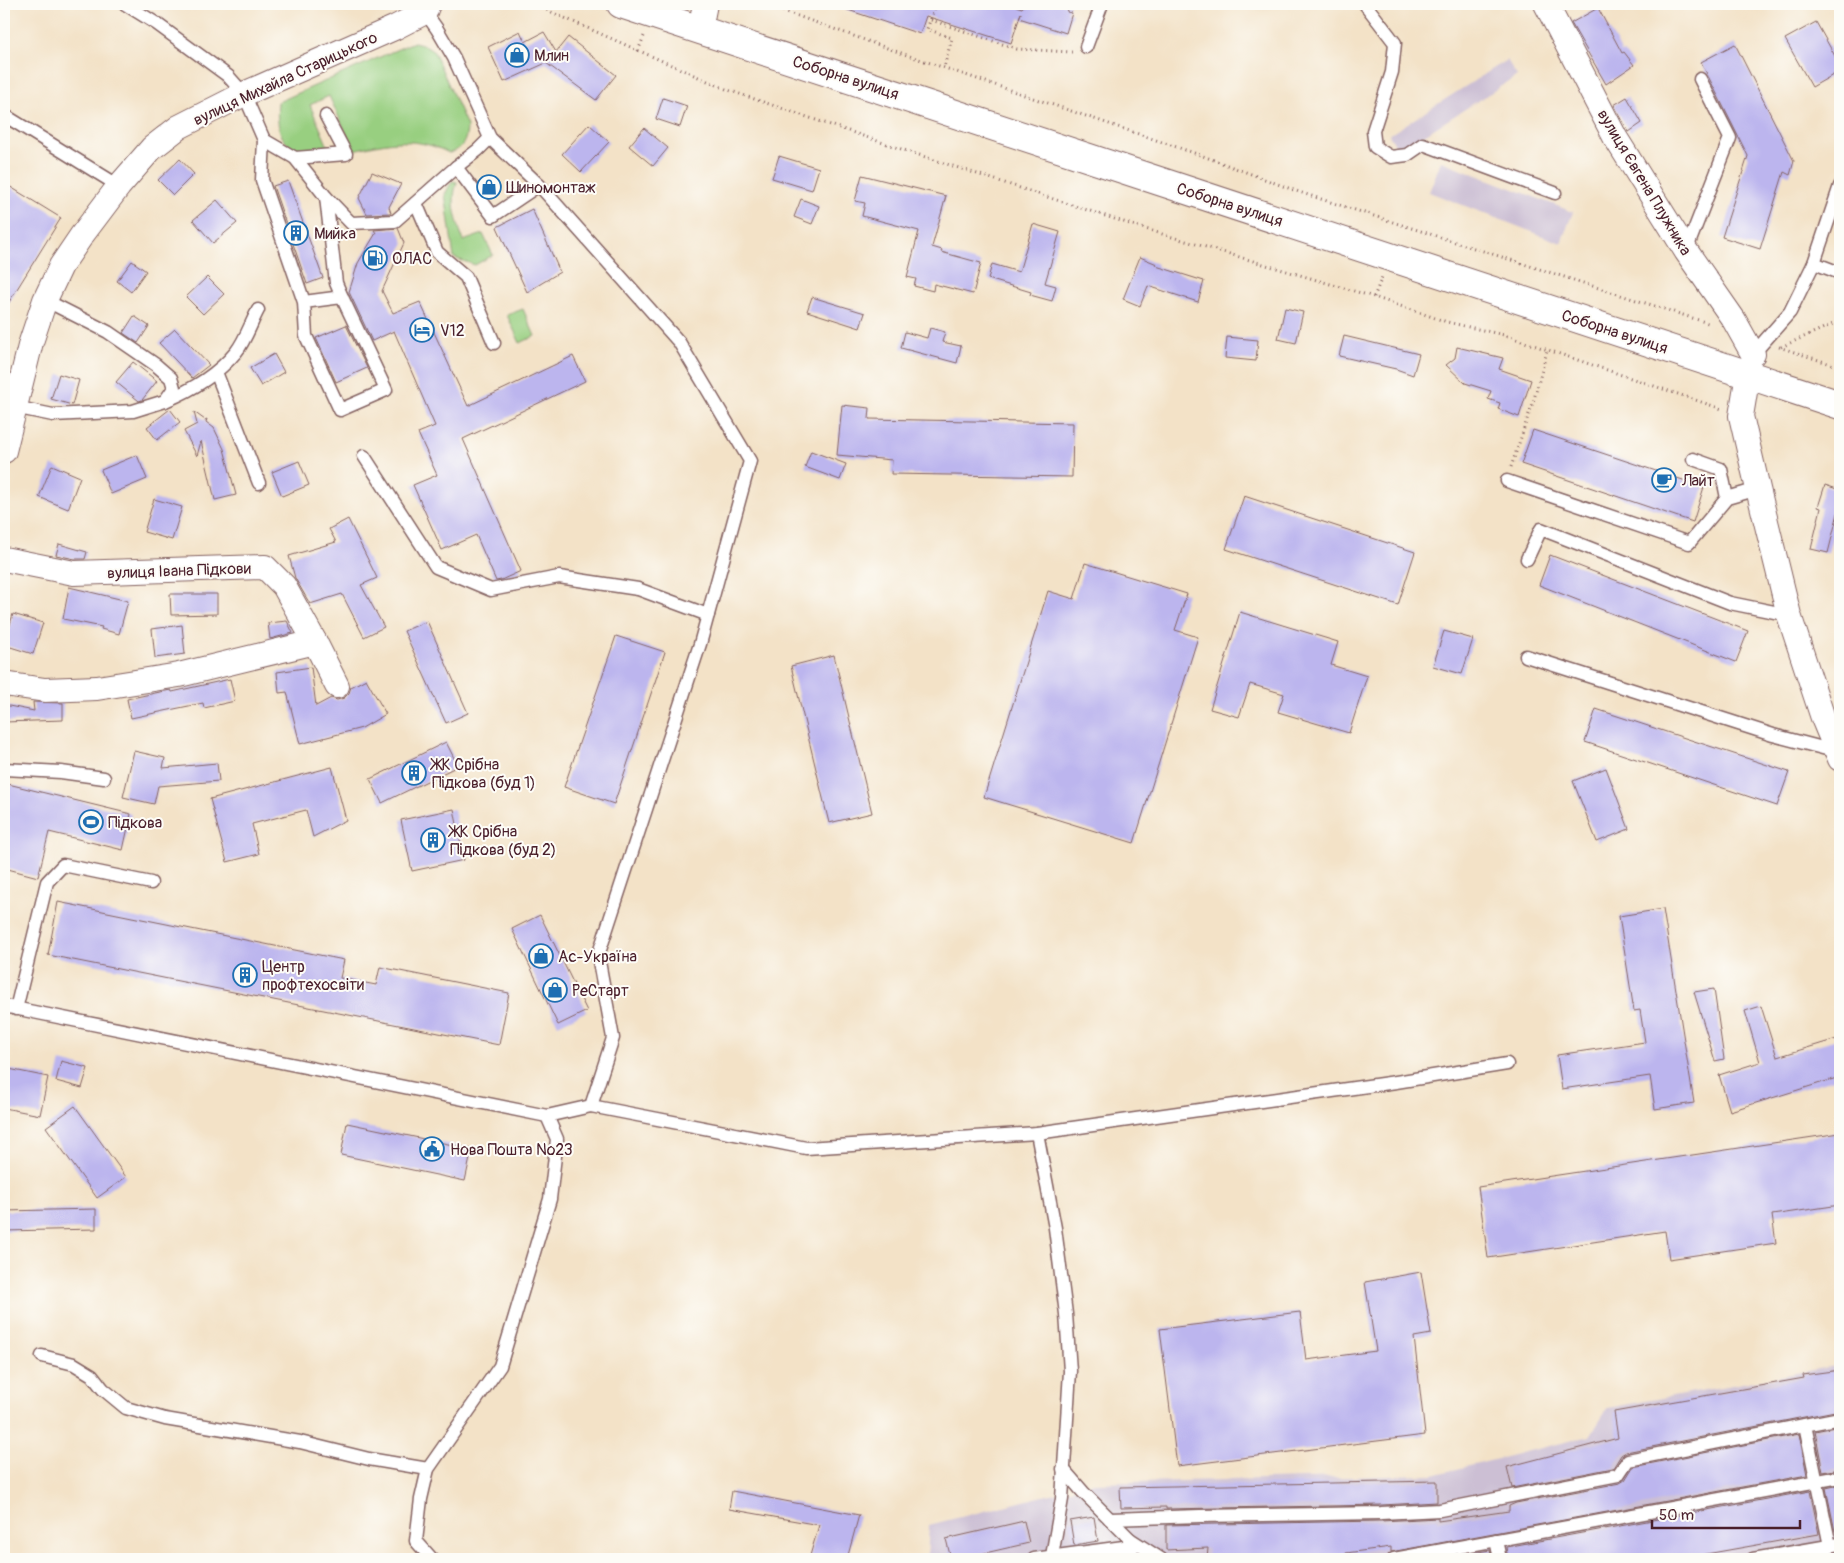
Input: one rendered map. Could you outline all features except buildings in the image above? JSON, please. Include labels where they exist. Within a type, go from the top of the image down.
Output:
[{"type":"main road","name":"Соборна вулиця","points":[[621,4],[703,16],[1752,351],[1840,405]]},
{"type":"street","name":"вулиця Євгена Плужника","points":[[1546,4],[1615,138],[1686,251],[1734,320],[1752,351]]},
{"type":"street","name":"вулиця Михайла Старицького","points":[[4,451],[31,342],[45,300],[61,266],[82,235],[152,148],[180,127],[244,94],[394,28],[427,8]]},
{"type":"street","points":[[1752,351],[1741,416],[1789,615],[1823,718],[1839,756]]},
{"type":"street","name":"вулиця Івана Підкови","points":[[4,559],[74,573],[265,567],[284,586],[316,642],[337,686]]},
{"type":"street","points":[[4,684],[45,690],[98,688],[179,675],[316,642]]},
{"type":"lane","points":[[125,4],[157,24],[228,76],[244,94],[264,140],[262,180],[304,302],[306,336],[340,410],[386,390],[336,283],[326,198]]},
{"type":"lane","points":[[1086,46],[1102,4]]},
{"type":"lane","points":[[1365,4],[1395,43],[1392,72],[1372,131],[1375,147],[1391,157],[1407,155],[1423,144],[1555,193]]},
{"type":"lane","points":[[427,8],[454,58],[490,138],[539,185],[679,342],[750,461],[700,644],[598,956],[614,1038],[591,1106]]},
{"type":"lane","points":[[1686,251],[1730,138],[1700,78]]},
{"type":"lane","points":[[4,115],[120,186]]},
{"type":"lane","points":[[295,158],[346,154],[326,116]]},
{"type":"lane","points":[[264,140],[295,158],[326,198],[351,223],[395,221],[490,138]]},
{"type":"lane","points":[[456,167],[493,216],[539,185]]},
{"type":"lane","points":[[1752,351],[1790,312],[1814,263],[1840,186]]},
{"type":"lane","points":[[416,203],[437,252],[466,277],[494,344]]},
{"type":"lane","points":[[1814,263],[1840,272]]},
{"type":"lane","points":[[304,302],[342,298]]},
{"type":"lane","points":[[45,300],[108,332],[156,364],[171,378],[174,388],[165,401]]},
{"type":"lane","points":[[14,407],[53,415],[89,415],[133,411],[165,401],[188,391],[216,372],[236,351],[258,310]]},
{"type":"lane","points":[[216,372],[259,482]]},
{"type":"lane","points":[[364,456],[436,567],[491,590],[559,577],[638,589],[708,615]]},
{"type":"lane","points":[[1693,459],[1721,469],[1727,498]]},
{"type":"lane","points":[[1507,481],[1689,543],[1727,498],[1758,488]]},
{"type":"lane","points":[[1527,559],[1541,529],[1730,602],[1789,615]]},
{"type":"lane","points":[[1526,656],[1839,756]]},
{"type":"lane","points":[[4,769],[61,772],[104,778]]},
{"type":"lane","points":[[151,883],[64,865],[47,882],[10,1007],[547,1116],[591,1106],[806,1148],[1037,1133],[1396,1082],[1507,1064]]},
{"type":"lane","points":[[432,1559],[416,1542],[421,1499],[428,1469],[500,1366],[550,1199],[557,1139],[547,1116]]},
{"type":"lane","points":[[1037,1133],[1056,1228],[1070,1371],[1062,1499],[1052,1556]]},
{"type":"lane","points":[[42,1356],[74,1364],[92,1375],[103,1389],[126,1408],[165,1419],[300,1442],[369,1459],[428,1469]]},
{"type":"lane","points":[[1110,1519],[1440,1510],[1618,1475],[1628,1460],[1840,1418]]},
{"type":"lane","points":[[1753,1559],[1835,1545],[1817,1482],[1805,1425]]},
{"type":"lane","points":[[1063,1470],[1130,1542],[1161,1559]]},
{"type":"lane","points":[[1394,1559],[1840,1478]]},
{"type":"lane","points":[[1496,1540],[1500,1559]]},
{"type":"lane","points":[[1034,1559],[1130,1542]]},
{"type":"lane","points":[[1130,1542],[1132,1559]]},
{"type":"path","points":[[533,4],[728,90],[1142,228],[1374,298],[1446,322],[1504,335],[1741,416]]},
{"type":"path","points":[[764,4],[1203,156],[1299,192],[1752,351],[1780,347],[1840,321]]},
{"type":"path","points":[[936,4],[927,29],[952,38],[944,67]]},
{"type":"path","points":[[931,20],[1017,49],[1083,53],[1086,46]]},
{"type":"path","points":[[638,51],[646,31]]},
{"type":"path","points":[[1374,298],[1382,277]]},
{"type":"path","points":[[1780,347],[1840,366]]},
{"type":"path","points":[[1507,481],[1534,399],[1547,351]]},
{"type":"shaded area","points":[[1507,60],[1517,76],[1399,151],[1389,135]]},
{"type":"shaded area","points":[[1441,161],[1573,212],[1561,243],[1429,192]]},
{"type":"shaded area","points":[[1840,1365],[1840,1559],[927,1559],[929,1525],[1095,1483],[1433,1475],[1590,1436],[1608,1408]]},
{"type":"green space","points":[[414,42],[422,44],[434,52],[467,126],[465,139],[461,147],[449,153],[425,144],[402,142],[379,144],[354,150],[329,96],[310,105],[329,149],[316,153],[302,152],[289,146],[284,140],[278,122],[278,102]]},
{"type":"green space","points":[[452,181],[457,182],[454,205],[463,241],[483,234],[493,255],[475,265],[454,258],[445,194]]},
{"type":"green space","points":[[523,309],[535,336],[520,343],[507,315]]},
{"type":"place","name":"Млин","points":[[517,55]]},
{"type":"place","name":"Шиномонтаж","points":[[489,187]]},
{"type":"place","name":"Мийка","points":[[296,233]]},
{"type":"place","name":"ОЛАС","points":[[375,258]]},
{"type":"place","name":"V12","points":[[422,330]]},
{"type":"place","name":"Лайт","points":[[1664,480]]},
{"type":"place","name":"ЖК Срібна Підкова (буд 1)","points":[[414,773]]},
{"type":"place","name":"Підкова","points":[[91,822]]},
{"type":"place","name":"ЖК Срібна Підкова (буд 2)","points":[[433,840]]},
{"type":"place","name":"Ас-Україна","points":[[541,956]]},
{"type":"place","name":"Центр профтехосвіти","points":[[245,975]]},
{"type":"place","name":"РеСтарт","points":[[555,990]]},
{"type":"place","name":"Нова Пошта №23","points":[[432,1149]]}]
